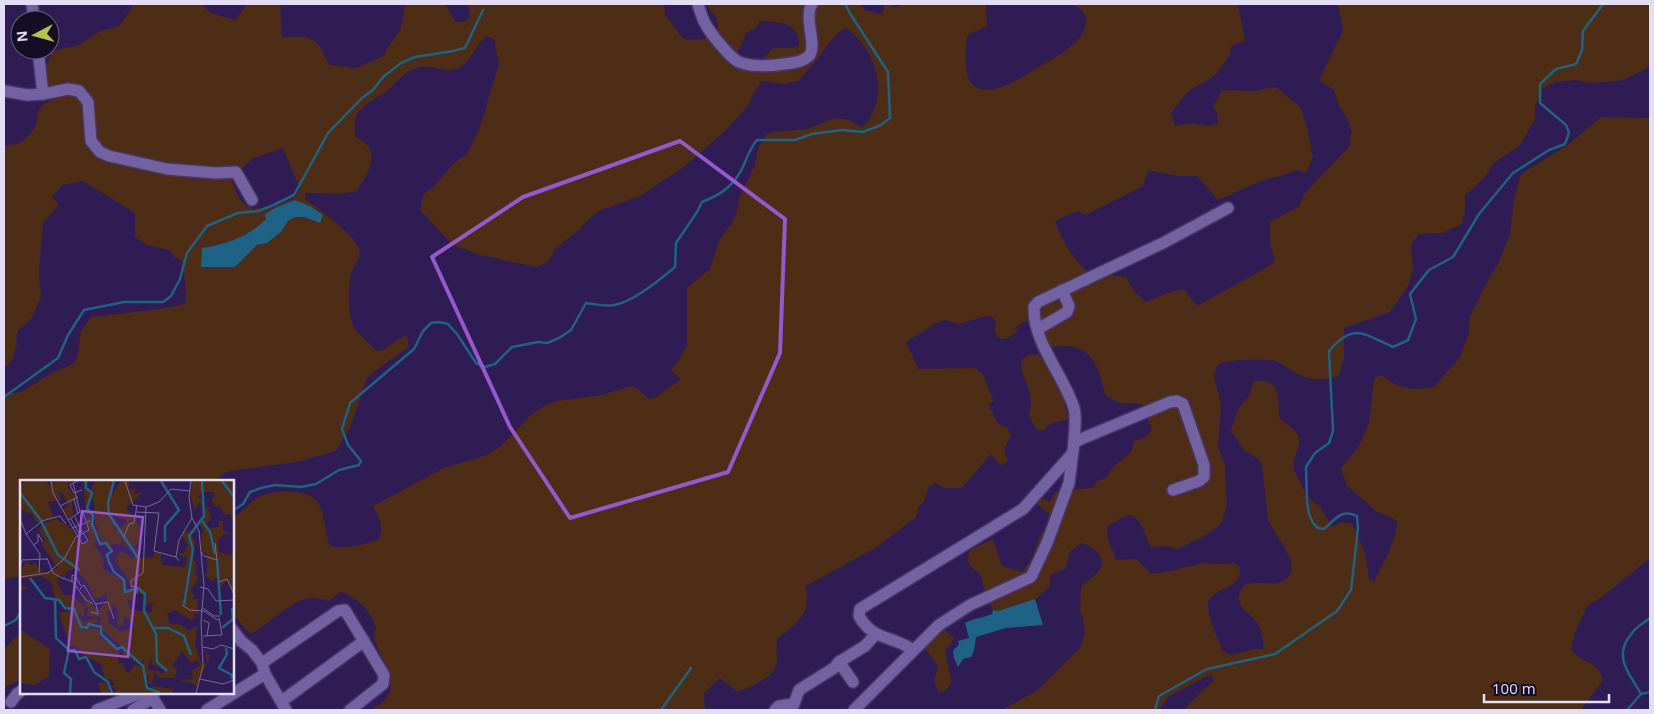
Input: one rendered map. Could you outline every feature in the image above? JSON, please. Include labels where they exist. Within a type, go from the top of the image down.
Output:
[{"type":"street","points":[[698,4],[706,26],[734,59],[745,64],[764,65],[803,61],[812,52],[809,15],[812,4]]},
{"type":"street","points":[[39,60],[43,94]]},
{"type":"street","points":[[4,91],[27,95],[68,89],[79,92],[88,102],[91,141],[100,152],[109,156],[167,169],[216,173],[236,172],[252,200]]},
{"type":"street","points":[[854,710],[926,636],[952,616],[1031,577],[1047,543],[1069,484],[1073,449],[1074,410],[1038,329],[1034,307],[1038,302],[1163,243],[1228,208]]},
{"type":"street","points":[[1038,329],[1068,312],[1069,306],[1062,290]]},
{"type":"street","points":[[913,650],[898,641],[871,632],[863,623],[860,609],[1023,509],[1081,439],[1152,409],[1178,401],[1183,404],[1201,456],[1204,465],[1204,477],[1173,490]]},
{"type":"street","points":[[234,691],[342,609],[345,610],[384,675],[382,684],[350,710]]},
{"type":"street","points":[[775,710],[779,706],[794,704],[799,690],[865,646],[876,634]]},
{"type":"street","points":[[237,643],[252,650],[284,706],[364,641]]},
{"type":"street","points":[[839,662],[853,682]]},
{"type":"street","points":[[11,702],[20,692]]},
{"type":"street","points":[[98,710],[151,694]]},
{"type":"street","points":[[133,710],[151,694]]},
{"type":"street","points":[[151,694],[160,710]]},
{"type":"street","points":[[207,710],[229,694]]},
{"type":"highlighted area","points":[[680,141],[785,219],[780,353],[728,472],[570,518],[510,427],[432,257],[523,197]]},
{"type":"shaded area","points":[[134,4],[202,4],[210,13],[236,20],[247,4],[280,4],[282,37],[303,37],[313,40],[320,47],[330,65],[356,68],[384,56],[386,50],[400,31],[406,4],[445,4],[456,22],[463,22],[469,19],[469,4],[664,4],[665,14],[683,39],[695,40],[712,36],[718,27],[716,18],[706,4],[860,4],[865,10],[882,15],[885,4],[890,4],[893,7],[910,4],[983,4],[986,5],[987,26],[967,35],[965,56],[971,82],[978,88],[987,90],[1014,82],[1058,56],[1076,42],[1083,32],[1086,18],[1083,11],[1074,4],[1238,4],[1245,41],[1232,45],[1229,56],[1217,73],[1209,80],[1188,91],[1171,113],[1175,126],[1191,123],[1208,126],[1218,124],[1217,113],[1213,107],[1222,90],[1254,91],[1276,87],[1301,108],[1313,157],[1306,173],[1296,170],[1266,179],[1218,200],[1197,176],[1178,176],[1148,171],[1143,186],[1085,215],[1077,211],[1055,221],[1062,239],[1094,279],[1111,275],[1126,277],[1134,291],[1146,302],[1173,291],[1184,289],[1197,306],[1271,265],[1275,260],[1270,244],[1270,222],[1299,207],[1305,193],[1349,147],[1352,131],[1346,116],[1339,106],[1334,90],[1319,80],[1343,31],[1338,4],[1650,4],[1650,67],[1618,81],[1593,83],[1576,80],[1556,82],[1543,88],[1535,106],[1535,119],[1520,145],[1494,163],[1484,178],[1465,196],[1462,224],[1443,233],[1418,234],[1411,247],[1413,269],[1408,286],[1390,312],[1344,328],[1344,358],[1339,375],[1328,379],[1309,378],[1301,376],[1270,360],[1237,361],[1218,364],[1214,376],[1221,405],[1218,447],[1225,464],[1227,506],[1221,524],[1206,535],[1178,549],[1167,546],[1151,547],[1137,518],[1130,515],[1108,526],[1107,535],[1116,560],[1136,559],[1152,574],[1203,563],[1234,563],[1240,567],[1240,575],[1236,581],[1210,599],[1208,606],[1210,617],[1222,651],[1231,655],[1254,649],[1264,649],[1259,626],[1240,604],[1239,595],[1242,588],[1247,584],[1283,581],[1289,576],[1291,563],[1289,555],[1268,520],[1262,465],[1258,459],[1245,451],[1231,431],[1238,409],[1249,396],[1254,381],[1264,381],[1271,383],[1275,387],[1280,419],[1295,431],[1298,436],[1299,445],[1293,467],[1306,495],[1320,507],[1332,527],[1341,522],[1352,524],[1364,550],[1369,580],[1374,581],[1391,545],[1397,522],[1391,517],[1377,512],[1347,486],[1341,469],[1359,446],[1369,423],[1374,378],[1382,375],[1388,380],[1406,388],[1434,387],[1460,357],[1469,333],[1470,316],[1498,264],[1510,234],[1514,199],[1521,174],[1569,144],[1601,117],[1650,118],[1650,558],[1602,597],[1587,606],[1574,635],[1571,650],[1580,658],[1596,667],[1603,680],[1582,709],[1185,710],[1214,680],[1211,674],[1168,697],[1159,710],[1002,710],[1038,690],[1080,648],[1085,633],[1080,611],[1081,587],[1099,571],[1102,559],[1094,549],[1081,543],[1070,552],[1065,569],[1050,575],[1050,586],[1036,599],[998,611],[993,610],[980,574],[969,565],[970,550],[993,539],[1002,566],[1022,572],[1032,559],[1039,538],[1048,525],[1049,514],[1036,503],[1043,499],[1050,502],[1056,491],[1095,487],[1095,482],[1107,477],[1112,468],[1131,452],[1134,441],[1145,437],[1152,430],[1142,404],[1119,403],[1106,396],[1093,360],[1082,350],[1072,346],[1050,347],[1030,319],[1016,327],[1018,331],[1008,338],[1001,339],[995,331],[996,321],[991,316],[959,324],[946,320],[936,323],[906,342],[918,369],[975,368],[982,373],[994,401],[988,404],[998,424],[1007,427],[1011,435],[1004,450],[1008,461],[1000,465],[991,454],[962,488],[944,488],[936,483],[929,486],[924,502],[919,506],[916,517],[877,547],[806,586],[807,604],[802,616],[777,639],[776,666],[773,672],[763,680],[738,692],[720,678],[704,693],[705,708],[702,710],[372,710],[387,697],[390,678],[376,643],[374,622],[367,610],[358,601],[340,592],[329,601],[317,598],[302,600],[287,608],[251,634],[234,614],[234,516],[257,498],[264,495],[281,491],[299,492],[314,498],[319,504],[330,546],[348,547],[372,542],[378,540],[381,531],[373,506],[444,468],[487,455],[500,447],[531,415],[544,406],[557,401],[602,395],[632,386],[649,399],[655,398],[681,379],[671,370],[680,359],[687,345],[687,288],[710,269],[720,239],[737,213],[739,199],[755,165],[758,148],[766,135],[772,132],[807,129],[835,118],[849,120],[861,127],[870,119],[877,101],[877,77],[874,65],[863,44],[846,28],[834,37],[798,81],[784,84],[762,81],[752,96],[750,103],[729,127],[685,166],[640,196],[599,211],[555,249],[548,262],[536,267],[481,255],[453,245],[420,210],[423,195],[434,186],[454,163],[467,154],[480,127],[499,64],[494,39],[487,36],[469,59],[456,69],[447,70],[422,67],[411,70],[384,93],[364,106],[356,117],[355,136],[368,146],[371,151],[369,169],[357,191],[340,194],[306,193],[305,199],[343,228],[359,248],[359,256],[351,275],[349,290],[350,316],[355,329],[377,351],[385,349],[407,335],[409,347],[367,378],[351,425],[336,451],[296,462],[230,471],[224,473],[216,480],[20,480],[20,576],[4,579],[4,394],[22,392],[53,372],[75,362],[81,331],[91,317],[160,309],[185,304],[186,300],[181,260],[174,257],[169,250],[147,245],[135,237],[135,213],[83,181],[62,185],[52,197],[59,205],[43,223],[39,272],[41,297],[31,319],[19,329],[12,360],[4,368],[4,146],[21,143],[34,128],[41,107],[49,102],[46,68],[49,60],[60,60],[60,49],[79,45],[99,32],[120,25]],"holes":[[[760,21],[781,23],[796,32],[799,46],[773,48],[761,61],[744,59],[738,52],[746,33],[756,28]],[[283,148],[300,189],[295,197],[264,211],[258,207],[254,209],[244,203],[238,197],[231,178],[253,158]],[[295,200],[310,206],[323,215],[319,223],[304,217],[295,217],[288,221],[281,232],[267,243],[257,245],[235,267],[202,248],[232,241],[251,233],[259,227],[270,211]]]},
{"type":"shaded area","points":[[1043,354],[1061,393],[1069,419],[1050,424],[1043,431],[1036,429],[1029,415],[1031,403],[1021,361],[1028,355]]},
{"type":"shaded area","points":[[945,630],[954,638],[946,650],[952,682],[946,691],[939,692],[934,682],[938,666],[924,647],[930,640]]},
{"type":"shaded area","points":[[20,633],[20,680],[4,688],[4,649]]},
{"type":"water","points":[[295,200],[310,206],[323,215],[320,223],[304,217],[295,217],[288,221],[281,232],[267,243],[257,245],[235,267],[201,267],[202,248],[228,242],[252,231],[266,219],[265,214]]},
{"type":"water","points":[[1035,599],[1043,625],[1006,628],[976,637],[971,657],[963,659],[958,667],[953,651],[959,644],[958,641],[969,638],[965,623],[992,614],[993,610],[998,611]]},
{"type":"waterway","points":[[234,510],[243,504],[250,492],[261,488],[275,485],[301,487],[316,484],[339,470],[359,465],[361,461],[348,445],[342,429],[350,403],[414,349],[423,331],[431,323],[448,324],[476,363],[485,367],[495,364],[512,347],[538,342],[547,343],[559,338],[571,330],[586,303],[607,306],[622,303],[646,289],[675,267],[676,243],[702,202],[732,184],[757,140],[795,140],[812,134],[842,130],[863,132],[881,125],[890,118],[888,72],[845,4]]},
{"type":"waterway","points":[[1155,710],[1159,696],[1207,669],[1275,654],[1337,611],[1351,590],[1358,528],[1357,516],[1347,513],[1342,514],[1324,529],[1318,528],[1313,523],[1309,514],[1307,503],[1306,467],[1315,453],[1329,443],[1333,431],[1329,351],[1345,336],[1359,333],[1393,347],[1408,340],[1416,319],[1410,294],[1429,270],[1453,257],[1479,214],[1513,173],[1549,150],[1565,144],[1569,133],[1566,125],[1540,103],[1540,84],[1556,69],[1576,64],[1582,50],[1583,31],[1603,4]]},
{"type":"waterway","points":[[4,397],[58,358],[68,335],[84,310],[124,302],[163,302],[171,296],[180,279],[187,253],[207,226],[238,213],[258,211],[294,195],[328,133],[362,98],[373,90],[383,77],[401,63],[415,57],[465,48],[483,10]]},
{"type":"waterway","points":[[4,626],[16,620],[20,613]]},
{"type":"waterway","points":[[1641,694],[1628,672],[1623,657],[1623,649],[1626,641],[1634,631],[1650,618]]},
{"type":"waterway","points":[[661,710],[691,668]]},
{"type":"waterway","points":[[1627,710],[1641,694],[1650,692]]}]
